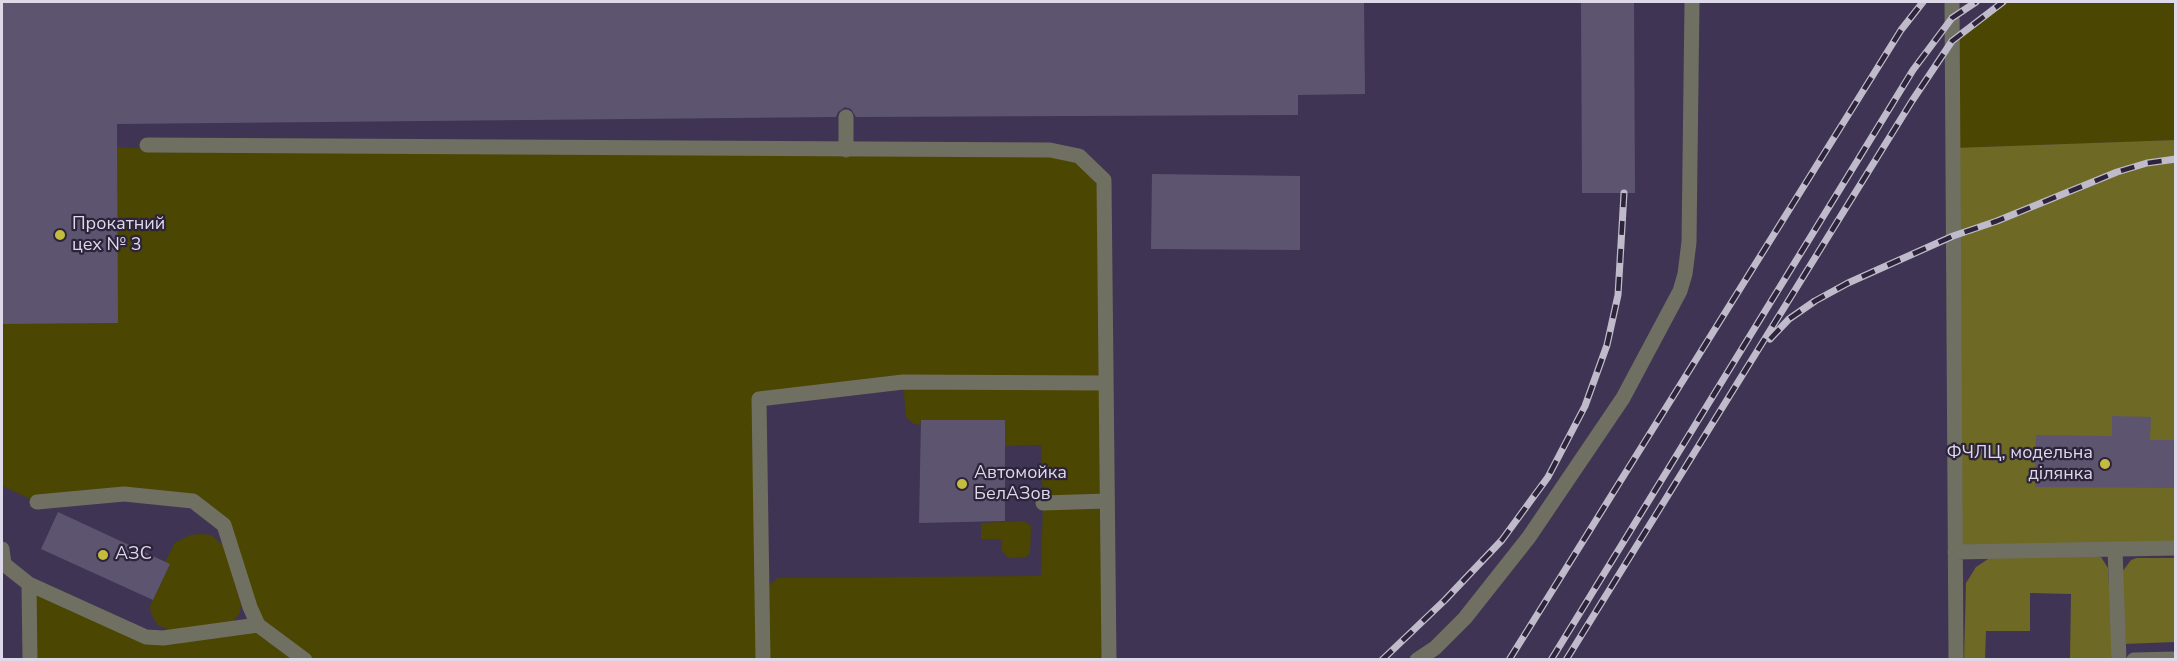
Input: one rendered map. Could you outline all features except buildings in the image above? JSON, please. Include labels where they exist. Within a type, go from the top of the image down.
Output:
[{"type":"lane","points":[[1417,660],[1435,648],[1465,618],[1529,537],[1623,398],[1680,291],[1685,274],[1689,242],[1692,2]]},
{"type":"lane","points":[[1952,2],[1956,660]]},
{"type":"lane","points":[[846,117],[846,150]]},
{"type":"lane","points":[[147,145],[1050,150],[1079,156],[1104,180],[1108,660]]},
{"type":"lane","points":[[763,660],[759,399],[903,382],[1106,383]]},
{"type":"lane","points":[[37,502],[124,494],[193,501],[224,525],[258,625],[305,660]]},
{"type":"lane","points":[[1043,503],[1107,501]]},
{"type":"lane","points":[[1956,552],[2175,548]]},
{"type":"lane","points":[[2,549],[4,564],[28,584],[146,637],[164,638],[258,625]]},
{"type":"lane","points":[[2115,549],[2119,660]]},
{"type":"lane","points":[[28,584],[30,660]]},
{"type":"lane","points":[[2133,660],[2175,658]]},
{"type":"shaded area","points":[[2,2],[2175,2],[2175,659],[2,659]]},
{"type":"shaded area","points":[[2003,2],[2175,2],[2175,140],[1953,148],[1952,41]]},
{"type":"shaded area","points":[[2175,140],[2175,549],[1955,552],[1953,148]]},
{"type":"shaded area","points":[[117,147],[1079,156],[1104,180],[1109,659],[30,659],[29,584],[146,637],[257,625],[224,525],[193,502],[124,494],[37,502],[2,486],[2,324],[118,323]],"holes":[[[903,383],[906,417],[914,424],[920,425],[921,420],[1005,420],[1005,446],[1041,445],[1043,503],[1041,576],[778,578],[763,590],[759,399]]]},
{"type":"shaded area","points":[[1024,521],[1031,526],[1030,553],[1026,557],[1008,558],[1002,551],[1002,539],[981,539],[981,523]]},
{"type":"shaded area","points":[[190,535],[211,535],[224,546],[241,604],[240,613],[231,623],[169,630],[158,625],[151,614],[150,606],[170,564],[165,562],[175,543]]},
{"type":"shaded area","points":[[1991,557],[2101,557],[2108,568],[2113,659],[2070,659],[2071,594],[2030,593],[2030,631],[1986,631],[1985,659],[1964,660],[1966,583],[1976,567]]},
{"type":"shaded area","points":[[2175,558],[2175,642],[2124,644],[2122,572],[2131,560]]},
{"type":"railway","points":[[1509,660],[1901,30],[1923,2]]},
{"type":"railway","points":[[1551,660],[1913,70],[1952,18],[1976,2]]},
{"type":"railway","points":[[1566,660],[1912,101],[1952,41],[2003,2]]},
{"type":"railway","points":[[1770,339],[1789,319],[1815,301],[1848,283],[1953,236],[1997,221],[2117,172],[2147,163],[2176,159]]},
{"type":"railway","points":[[1382,660],[1445,600],[1502,540],[1548,477],[1585,406],[1607,345],[1618,295],[1624,193]]},
{"type":"place","name":"Прокатний цех № 3","points":[[60,235]]},
{"type":"place","name":"ФЧЛЦ, модельна ділянка","points":[[2105,464]]},
{"type":"place","name":"Автомойка БелАЗов","points":[[962,484]]},
{"type":"place","name":"АЗС","points":[[103,555]]}]
